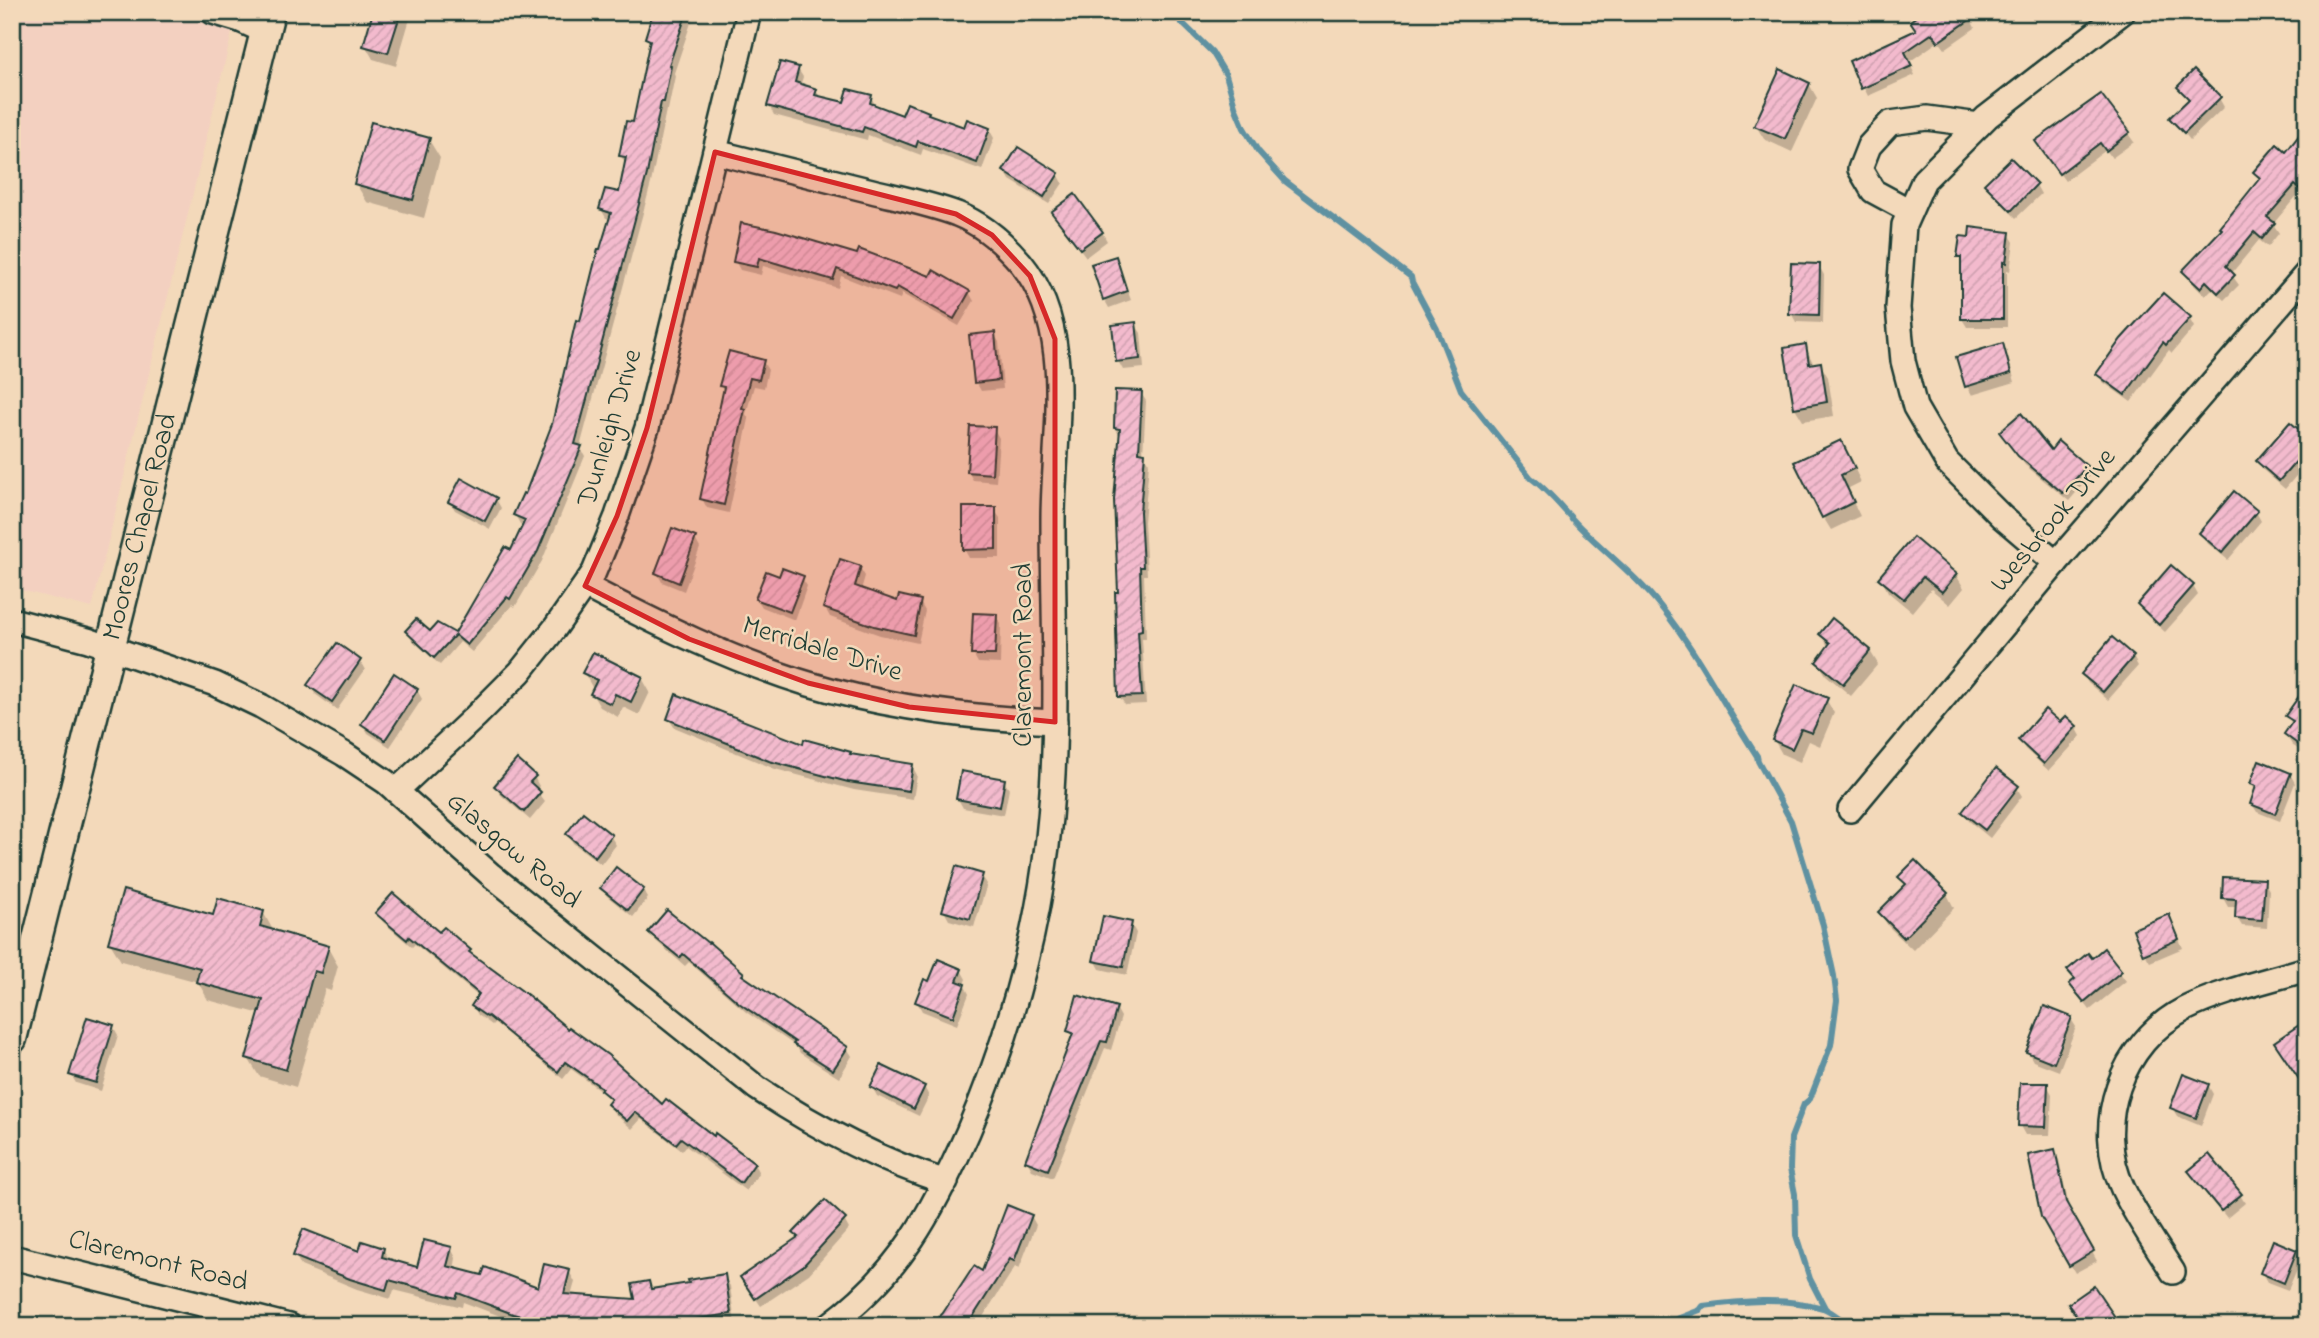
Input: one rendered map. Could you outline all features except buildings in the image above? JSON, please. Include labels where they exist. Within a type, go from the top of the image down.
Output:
[{"type":"main road","name":"Moores Chapel Road","points":[[12,1039],[22,958],[112,647],[268,22]]},
{"type":"street","points":[[213,12],[240,20],[268,22]]},
{"type":"street","name":"Dunleigh Drive","points":[[396,790],[520,672],[594,572],[640,451],[749,12]]},
{"type":"street","points":[[2056,563],[2002,517],[1947,462],[1915,407],[1903,361],[1898,308],[1904,225],[1924,180],[1987,117],[2123,12]]},
{"type":"street","points":[[1910,211],[1873,191],[1860,169],[1869,146],[1890,123],[1927,118],[1979,125]]},
{"type":"street","name":"Claremont Road","points":[[715,152],[956,214],[992,234],[1030,276],[1052,324],[1056,352],[1053,516],[1055,722],[1048,835],[1026,961],[986,1088],[946,1182],[912,1240],[894,1264],[859,1301],[828,1326]]},
{"type":"street","name":"Wesbrook Drive","points":[[1850,810],[2056,563],[2307,273]]},
{"type":"street","name":"Merridale Drive","points":[[585,586],[689,639],[808,683],[862,697],[945,713],[1055,722]]},
{"type":"street","name":"Glasgow Road","points":[[12,621],[112,647],[215,684],[261,706],[344,754],[396,790],[491,875],[757,1088],[802,1118],[849,1144],[903,1168],[946,1182]]},
{"type":"street","points":[[2173,1272],[2123,1188],[2113,1160],[2110,1132],[2113,1102],[2119,1083],[2144,1041],[2185,1009],[2307,969]]},
{"type":"street","name":"Claremont Road","points":[[12,1257],[289,1326]]},
{"type":"highlighted area","points":[[715,152],[956,214],[992,235],[1030,276],[1055,339],[1055,722],[909,707],[808,683],[689,639],[585,586],[617,516],[647,428]]},
{"type":"shaded area","points":[[12,12],[237,12],[92,608],[12,588]]},
{"type":"waterway","points":[[1171,12],[1212,52],[1226,75],[1244,128],[1258,151],[1285,181],[1411,277],[1437,329],[1461,390],[1531,478],[1634,577],[1661,607],[1699,661],[1757,756],[1791,821],[1823,925],[1837,1000],[1831,1045],[1791,1138],[1790,1169],[1795,1194],[1796,1235],[1810,1279],[1825,1308]]},
{"type":"waterway","points":[[1659,1326],[1700,1310],[1703,1306],[1763,1301],[1793,1302],[1823,1308],[1850,1326]]}]
